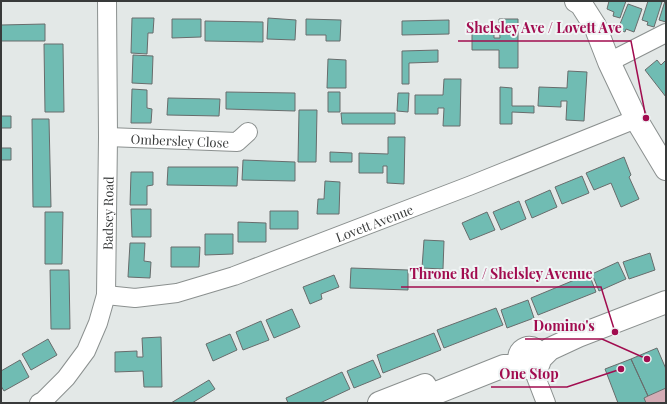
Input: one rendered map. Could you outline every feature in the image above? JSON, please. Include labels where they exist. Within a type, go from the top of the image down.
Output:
[{"type":"street","name":"Badsey Road","points":[[39,403],[43,401],[66,378],[86,351],[98,323],[106,295],[108,137],[107,1]]},
{"type":"street","points":[[576,1],[581,4],[596,26],[609,62],[636,119],[666,169]]},
{"type":"street","points":[[609,62],[666,33]]},
{"type":"street","name":"Lovett Avenue","points":[[106,295],[135,298],[177,294],[234,276],[470,186],[636,119]]},
{"type":"street","name":"Ombersley Close","points":[[108,137],[236,142],[248,132]]},
{"type":"street","points":[[530,359],[547,337],[666,288]]},
{"type":"street","points":[[411,403],[504,366],[530,359],[578,336],[666,302]]},
{"type":"street","points":[[379,403],[498,356],[511,354],[530,359]]},
{"type":"street","points":[[530,359],[546,403]]},
{"type":"shaded area","points":[[666,388],[666,403],[646,403],[644,398]]},
{"type":"building","points":[[609,1],[626,1],[620,18],[613,16],[614,12],[607,9]]},
{"type":"building","points":[[648,1],[662,2],[654,27],[647,25],[648,22],[642,20]]},
{"type":"building","points":[[666,1],[666,22],[659,20]]},
{"type":"building","points":[[628,4],[642,9],[634,32],[626,29],[625,32],[618,29]]},
{"type":"building","points":[[132,18],[154,18],[153,33],[148,33],[147,54],[131,53]]},
{"type":"building","points":[[268,18],[296,20],[295,40],[267,39]]},
{"type":"building","points":[[172,19],[201,19],[201,37],[172,38]]},
{"type":"building","points":[[306,19],[341,20],[340,41],[326,41],[326,35],[306,35]]},
{"type":"building","points":[[499,19],[518,19],[518,68],[499,68],[499,50],[472,50],[472,32],[494,32],[494,38],[500,38]]},
{"type":"building","points":[[449,20],[449,34],[402,35],[402,21]]},
{"type":"building","points":[[205,21],[263,22],[263,42],[205,41]]},
{"type":"building","points":[[45,24],[45,41],[1,41],[1,25]]},
{"type":"building","points":[[44,44],[63,44],[64,112],[45,112]]},
{"type":"building","points":[[438,50],[438,62],[409,63],[409,84],[402,84],[402,51]]},
{"type":"building","points":[[133,55],[153,56],[152,84],[132,83]]},
{"type":"building","points":[[328,59],[346,60],[346,88],[327,88]]},
{"type":"building","points":[[657,60],[661,65],[665,61],[666,63],[666,97],[645,70]]},
{"type":"building","points":[[568,71],[587,72],[584,121],[566,120],[567,101],[561,101],[561,107],[538,106],[539,87],[567,88]]},
{"type":"building","points":[[444,79],[461,79],[460,126],[443,126],[444,108],[438,108],[438,114],[415,114],[415,95],[443,95]]},
{"type":"building","points":[[500,87],[512,88],[512,106],[534,106],[534,113],[512,112],[512,124],[500,124]]},
{"type":"building","points":[[132,89],[147,90],[147,108],[152,109],[151,123],[131,123]]},
{"type":"building","points":[[226,92],[295,93],[295,111],[226,109]]},
{"type":"building","points":[[328,92],[340,92],[340,112],[328,112]]},
{"type":"building","points":[[398,93],[409,93],[408,112],[397,111]]},
{"type":"building","points":[[168,98],[220,99],[219,116],[167,115]]},
{"type":"building","points":[[299,110],[317,110],[316,162],[298,162]]},
{"type":"building","points":[[341,113],[395,113],[395,124],[342,124]]},
{"type":"building","points":[[1,116],[11,116],[11,128],[1,128]]},
{"type":"building","points":[[32,119],[49,119],[51,207],[33,207]]},
{"type":"building","points":[[388,137],[405,137],[404,184],[387,183],[387,166],[383,166],[383,173],[359,173],[359,153],[388,154]]},
{"type":"building","points":[[1,148],[11,148],[11,160],[1,160]]},
{"type":"building","points":[[330,152],[352,153],[352,162],[330,162]]},
{"type":"building","points":[[624,157],[631,175],[629,177],[639,199],[621,207],[611,183],[594,190],[586,173]]},
{"type":"building","points":[[243,160],[295,162],[295,181],[242,180]]},
{"type":"building","points":[[168,167],[238,167],[237,186],[167,185]]},
{"type":"building","points":[[131,172],[153,172],[153,185],[147,186],[147,205],[130,205]]},
{"type":"building","points":[[582,176],[589,193],[562,204],[555,187]]},
{"type":"building","points":[[325,181],[340,182],[339,214],[317,214],[318,199],[324,199]]},
{"type":"building","points":[[550,190],[557,207],[532,218],[525,201]]},
{"type":"building","points":[[519,201],[526,219],[501,230],[493,212]]},
{"type":"building","points":[[131,209],[151,209],[151,237],[132,237]]},
{"type":"building","points":[[270,211],[298,211],[298,229],[270,229]]},
{"type":"building","points":[[45,212],[63,212],[62,264],[45,264]]},
{"type":"building","points":[[487,212],[495,230],[470,240],[462,223]]},
{"type":"building","points":[[238,222],[266,223],[266,242],[238,242]]},
{"type":"building","points":[[205,234],[233,234],[233,254],[205,255]]},
{"type":"building","points":[[424,240],[444,241],[443,269],[422,268]]},
{"type":"building","points":[[130,243],[145,243],[144,261],[151,262],[150,278],[128,277]]},
{"type":"building","points":[[171,247],[200,247],[199,267],[171,267]]},
{"type":"building","points":[[650,253],[655,270],[629,279],[623,262]]},
{"type":"building","points":[[618,262],[626,279],[599,291],[592,274]]},
{"type":"building","points":[[351,268],[408,270],[408,290],[350,288]]},
{"type":"building","points":[[50,270],[69,270],[70,329],[51,329]]},
{"type":"building","points":[[589,274],[596,292],[538,315],[531,298]]},
{"type":"building","points":[[334,275],[339,287],[321,294],[322,299],[310,304],[303,287]]},
{"type":"building","points":[[528,300],[534,318],[507,328],[501,310]]},
{"type":"building","points":[[496,308],[503,325],[444,348],[437,330]]},
{"type":"building","points":[[292,309],[300,327],[274,338],[266,320]]},
{"type":"building","points":[[261,321],[269,340],[243,350],[236,332]]},
{"type":"building","points":[[434,333],[441,350],[383,373],[377,355]]},
{"type":"building","points":[[230,334],[237,350],[213,361],[206,344]]},
{"type":"building","points":[[161,337],[162,387],[144,387],[143,371],[115,372],[115,352],[137,351],[137,357],[143,357],[142,338]]},
{"type":"building","points":[[48,339],[57,355],[31,370],[22,354]]},
{"type":"building","points":[[657,348],[666,369],[666,388],[648,396],[631,359]]},
{"type":"building","points":[[631,359],[648,396],[644,398],[646,403],[618,403],[605,369]]},
{"type":"building","points":[[20,360],[29,377],[4,391],[1,386],[1,371]]},
{"type":"building","points":[[373,360],[381,377],[354,388],[347,371]]},
{"type":"building","points":[[342,372],[350,389],[320,403],[288,403],[286,398]]},
{"type":"building","points":[[209,380],[215,389],[192,403],[171,403]]},
{"type":"place","name":"Shelsley Ave / Lovett Ave","points":[[646,118]]},
{"type":"place","name":"Throne Rd / Shelsley Avenue","points":[[615,332]]},
{"type":"place","name":"Domino's","points":[[647,359]]},
{"type":"place","name":"One Stop","points":[[621,369]]}]
